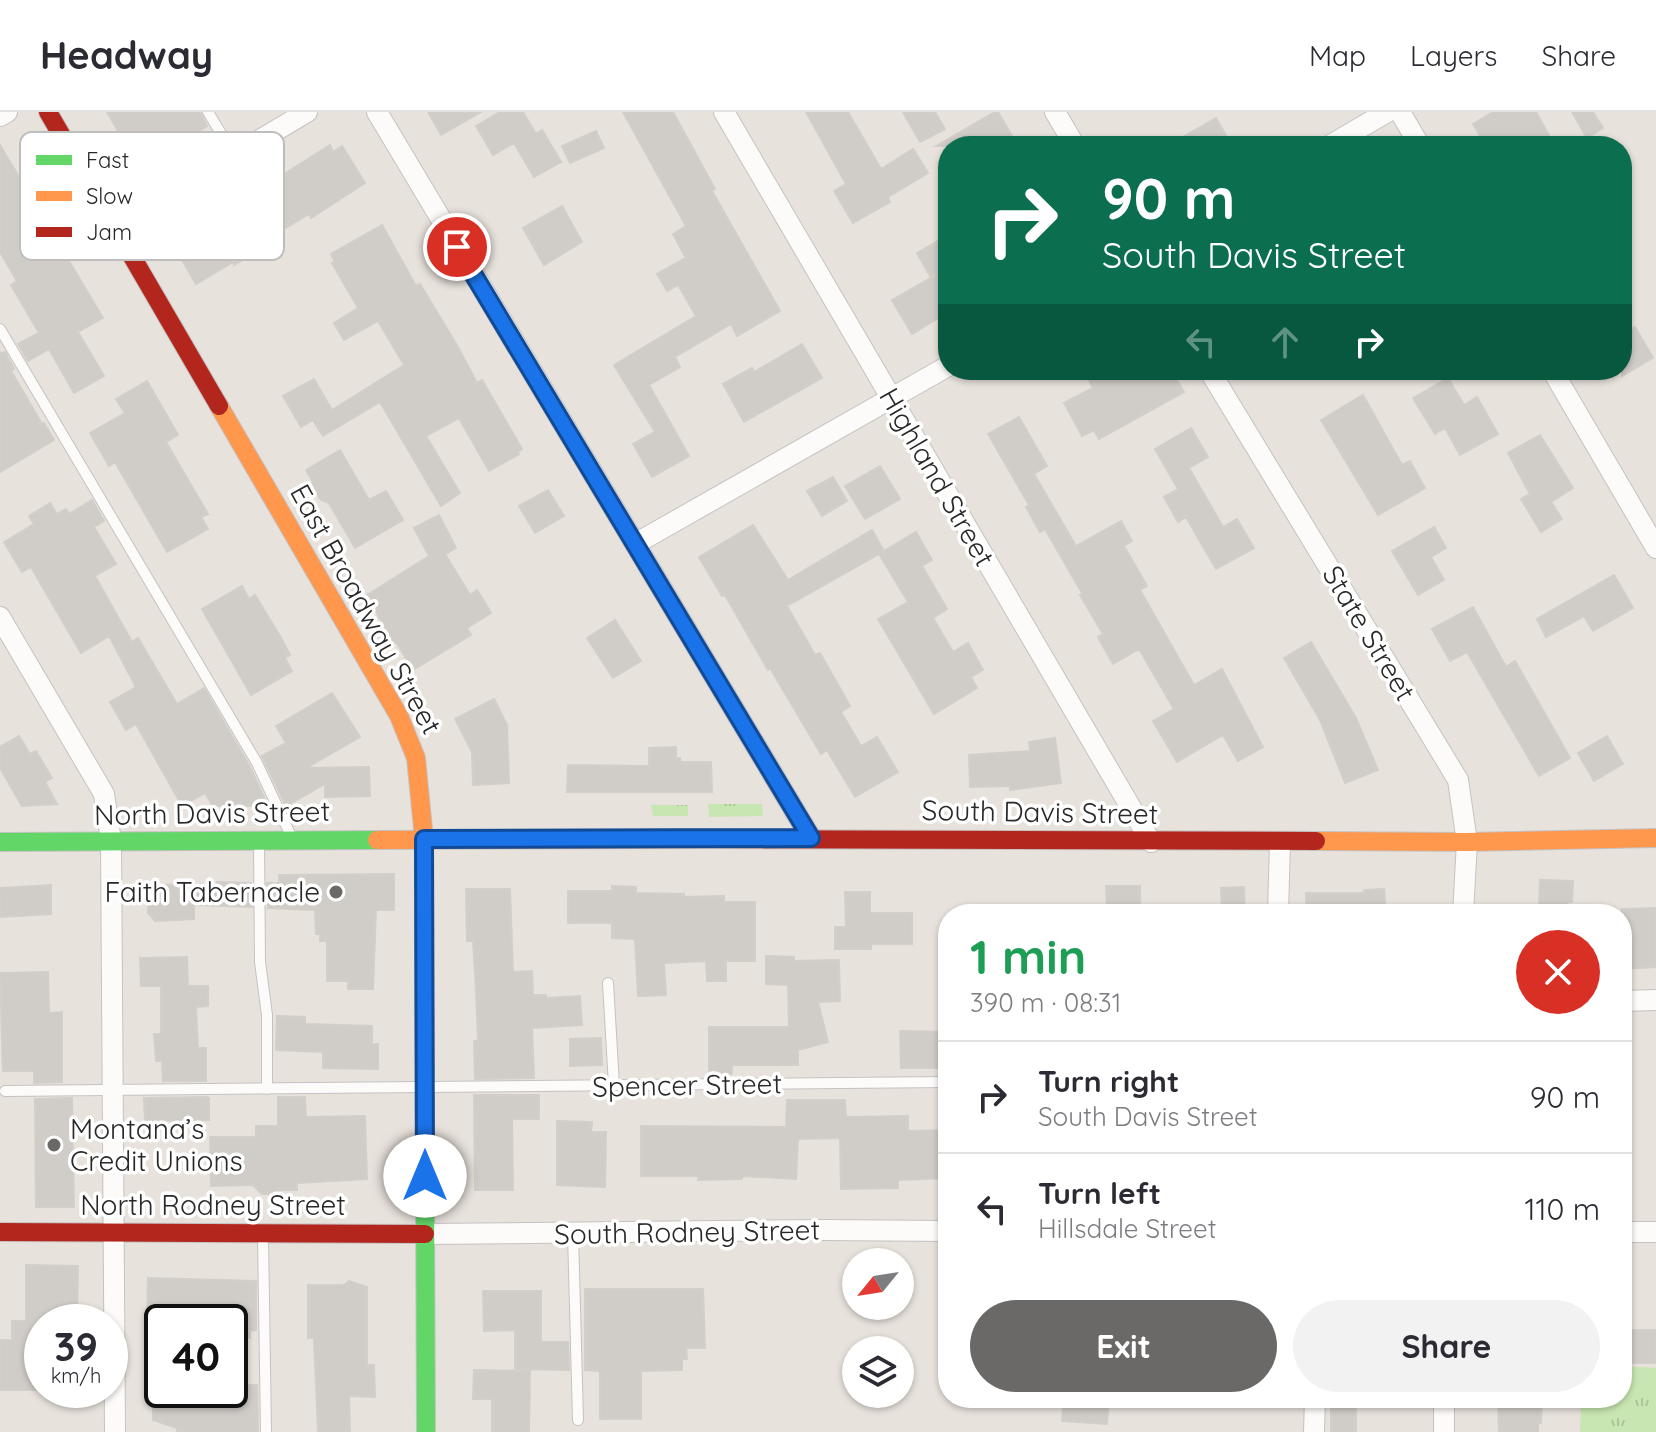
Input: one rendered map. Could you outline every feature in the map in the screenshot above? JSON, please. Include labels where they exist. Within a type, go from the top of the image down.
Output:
[{"type":"street","points":[[0,116],[7,112]]},
{"type":"street","name":"East Broadway Street","points":[[48,112],[60,132]]},
{"type":"street","points":[[273,132],[307,112]]},
{"type":"street","points":[[377,112],[811,838]]},
{"type":"street","name":"Highland Street","points":[[724,112],[1151,842]]},
{"type":"street","points":[[1055,112],[1069,136]]},
{"type":"street","points":[[1346,136],[1387,112]]},
{"type":"street","points":[[1400,112],[1414,136]]},
{"type":"street","name":"East Broadway Street","points":[[136,260],[399,716],[416,758],[424,839],[426,1432]]},
{"type":"street","points":[[635,544],[938,372]]},
{"type":"street","name":"State Street","points":[[1215,380],[1458,780],[1467,842],[1464,904]]},
{"type":"street","points":[[1558,380],[1656,548]]},
{"type":"street","points":[[0,617],[104,794],[111,841],[115,1432]]},
{"type":"street","name":"South Davis Street","points":[[424,839],[1467,842],[1656,838]]},
{"type":"street","name":"North Davis Street","points":[[0,842],[424,839]]},
{"type":"street","points":[[1278,904],[1280,842]]},
{"type":"street","points":[[1632,1001],[1656,1000]]},
{"type":"street","name":"South Rodney Street","points":[[425,1234],[938,1231]]},
{"type":"street","name":"North Rodney Street","points":[[0,1232],[425,1234]]},
{"type":"street","points":[[1632,1232],[1656,1232]]},
{"type":"street","points":[[1314,1432],[1315,1408]]},
{"type":"street","points":[[1444,1408],[1444,1432]]},
{"type":"lane","points":[[208,112],[220,132]]},
{"type":"lane","points":[[0,329],[257,763],[292,840]]},
{"type":"lane","points":[[259,840],[260,962],[267,1015],[267,1089]]},
{"type":"lane","points":[[608,983],[614,1085]]},
{"type":"lane","name":"Spencer Street","points":[[5,1091],[938,1082]]},
{"type":"lane","points":[[573,1233],[578,1420]]},
{"type":"lane","points":[[263,1234],[266,1432]]},
{"type":"green space","points":[[708,804],[762,804],[763,816],[709,817]]},
{"type":"green space","points":[[651,805],[688,805],[688,816],[653,816]]},
{"type":"green space","points":[[1632,1367],[1656,1368],[1656,1432],[1580,1432],[1581,1408],[1632,1408]]},
{"type":"building","points":[[107,112],[200,112],[207,126],[197,132],[118,132]]},
{"type":"building","points":[[428,112],[481,112],[441,135]]},
{"type":"building","points":[[500,112],[523,112],[536,134],[542,130],[561,162],[534,177],[514,143],[493,155],[476,126]]},
{"type":"building","points":[[623,112],[673,112],[715,189],[712,191],[780,311],[737,336],[731,324],[675,357],[680,367],[649,385],[689,456],[652,477],[633,444],[655,432],[614,365],[696,316],[678,285],[667,291],[657,274],[686,258],[673,234],[686,226]]},
{"type":"building","points":[[806,112],[848,112],[881,169],[913,149],[928,173],[888,197],[890,202],[853,223],[834,191],[846,184]]},
{"type":"building","points":[[903,112],[935,112],[945,129],[920,142]]},
{"type":"building","points":[[998,112],[1012,136],[953,136]]},
{"type":"building","points":[[1493,112],[1536,112],[1549,136],[1480,136],[1473,124]]},
{"type":"building","points":[[1572,112],[1593,112],[1603,128],[1586,136]]},
{"type":"building","points":[[1216,118],[1226,136],[1184,136]]},
{"type":"building","points":[[596,131],[604,148],[570,163],[562,146]]},
{"type":"building","points":[[0,145],[20,179],[20,260],[68,260],[103,318],[78,332],[104,376],[74,393],[49,349],[28,361],[18,344],[39,333],[11,285],[17,281],[0,252]]},
{"type":"building","points":[[330,145],[333,152],[342,146],[365,183],[311,218],[309,214],[284,229],[284,174]]},
{"type":"building","points":[[562,206],[582,242],[544,265],[523,228]]},
{"type":"building","points":[[382,225],[416,286],[420,284],[477,383],[482,380],[522,449],[519,454],[489,471],[459,418],[426,436],[460,493],[441,506],[380,402],[323,436],[313,420],[301,427],[283,396],[314,379],[332,410],[404,365],[378,321],[344,340],[334,323],[358,308],[332,263],[335,262],[331,254]]},
{"type":"building","points":[[938,241],[938,272],[930,276],[917,253]]},
{"type":"building","points":[[182,260],[242,260],[234,265],[233,262],[196,284]]},
{"type":"building","points":[[938,274],[938,318],[912,334],[892,300]]},
{"type":"building","points":[[1635,327],[1653,358],[1632,370],[1632,329]]},
{"type":"building","points":[[802,344],[822,378],[744,422],[723,384],[752,368],[754,372]]},
{"type":"building","points":[[0,352],[5,352],[14,369],[11,371],[54,440],[0,472]]},
{"type":"building","points":[[1089,380],[1177,380],[1184,392],[1099,439],[1094,430],[1082,436],[1064,403],[1093,388]]},
{"type":"building","points":[[1449,380],[1464,405],[1477,397],[1498,434],[1460,455],[1445,428],[1435,434],[1413,398]]},
{"type":"building","points":[[147,381],[178,435],[166,442],[208,514],[201,517],[208,529],[167,552],[115,462],[109,466],[90,433],[125,413],[116,399]]},
{"type":"building","points":[[1363,395],[1402,465],[1410,461],[1425,488],[1378,515],[1321,420]]},
{"type":"building","points":[[1019,417],[1047,466],[1034,474],[1076,546],[1121,521],[1132,541],[1124,546],[1147,586],[1140,590],[1194,685],[1222,669],[1263,747],[1238,761],[1223,735],[1177,762],[1153,721],[1174,709],[1139,649],[1113,664],[1098,637],[1103,634],[1080,595],[1082,593],[1045,529],[1040,532],[1026,507],[1029,505],[988,434]]},
{"type":"building","points":[[1191,428],[1208,457],[1189,468],[1223,527],[1237,519],[1254,548],[1216,569],[1186,517],[1178,522],[1164,497],[1178,489],[1155,449]]},
{"type":"building","points":[[1540,435],[1573,488],[1551,502],[1562,519],[1541,532],[1521,499],[1530,494],[1508,453]]},
{"type":"building","points":[[340,450],[369,500],[386,491],[403,520],[355,548],[329,503],[321,500],[310,484],[313,482],[306,470]]},
{"type":"building","points":[[880,466],[900,499],[865,519],[845,486]]},
{"type":"building","points":[[833,477],[847,501],[822,516],[807,491]]},
{"type":"building","points":[[548,490],[564,516],[535,533],[519,506]]},
{"type":"building","points":[[92,500],[104,521],[94,527],[116,564],[95,576],[132,642],[138,638],[177,704],[204,688],[250,767],[268,806],[213,806],[205,793],[182,806],[136,724],[126,730],[110,702],[136,687],[109,636],[81,653],[31,567],[22,572],[4,542],[34,524],[29,516],[50,503],[57,514],[66,509],[69,514]]},
{"type":"building","points":[[439,515],[456,548],[445,554],[470,595],[477,590],[491,613],[467,628],[471,635],[413,670],[396,642],[394,644],[367,595],[429,556],[414,528]]},
{"type":"building","points":[[753,525],[788,580],[872,530],[884,551],[916,532],[932,560],[922,566],[947,609],[933,618],[953,652],[968,643],[983,670],[971,677],[977,688],[934,714],[878,619],[908,602],[879,554],[787,606],[815,655],[820,653],[850,706],[841,712],[861,746],[877,737],[898,772],[855,797],[827,750],[821,754],[699,557]]},
{"type":"building","points":[[1434,527],[1446,548],[1431,557],[1444,580],[1418,595],[1392,551]]},
{"type":"building","points":[[1614,575],[1633,608],[1593,631],[1584,616],[1546,637],[1537,619]]},
{"type":"building","points":[[242,586],[249,599],[255,595],[280,636],[290,655],[285,658],[292,671],[251,695],[202,609]]},
{"type":"building","points":[[1473,607],[1506,667],[1515,661],[1570,758],[1539,776],[1467,652],[1450,661],[1432,629]]},
{"type":"building","points":[[615,620],[641,661],[613,678],[587,638]]},
{"type":"building","points":[[1311,642],[1356,718],[1378,770],[1345,783],[1320,720],[1284,658]]},
{"type":"building","points":[[332,693],[360,737],[306,768],[369,767],[370,796],[325,797],[325,784],[286,806],[262,756],[286,743],[276,726]]},
{"type":"building","points":[[494,699],[507,725],[509,783],[473,785],[472,752],[455,719]]},
{"type":"building","points":[[19,736],[30,754],[36,751],[52,778],[45,782],[57,804],[22,806],[0,768],[0,747]]},
{"type":"building","points":[[1607,736],[1623,764],[1594,781],[1578,753]]},
{"type":"building","points":[[1055,738],[1061,783],[1010,790],[1010,786],[970,787],[969,755],[1030,751],[1029,742]]},
{"type":"building","points":[[676,747],[676,759],[680,758],[681,762],[711,762],[712,792],[567,792],[568,765],[649,766],[649,748]]},
{"type":"building","points":[[394,874],[394,910],[376,910],[373,989],[348,989],[348,981],[327,981],[327,941],[320,941],[320,934],[316,934],[315,910],[268,908],[267,883],[279,883],[279,875]]},
{"type":"building","points":[[1540,880],[1573,881],[1572,902],[1539,904]]},
{"type":"building","points":[[251,883],[252,907],[194,905],[194,919],[155,921],[148,913],[148,906],[153,901],[152,885]]},
{"type":"building","points":[[51,885],[51,914],[0,917],[0,888]]},
{"type":"building","points":[[612,886],[636,887],[636,893],[724,896],[724,902],[755,902],[755,961],[726,961],[726,981],[707,981],[706,961],[664,963],[666,995],[638,996],[635,939],[612,938],[612,923],[568,923],[568,891],[612,891]]},
{"type":"building","points":[[1106,886],[1140,886],[1140,904],[1107,904]]},
{"type":"building","points":[[1244,887],[1245,904],[1222,904],[1221,888]]},
{"type":"building","points":[[466,889],[510,889],[513,972],[532,971],[533,995],[546,995],[546,998],[580,996],[582,1025],[532,1028],[534,1078],[475,1079],[474,1041],[478,1041],[476,990],[473,941],[467,941]]},
{"type":"building","points":[[1384,889],[1385,904],[1306,904],[1306,893],[1365,893],[1364,890]]},
{"type":"building","points":[[845,892],[870,892],[870,913],[912,913],[912,944],[871,944],[871,949],[835,949],[835,927],[846,927]]},
{"type":"building","points":[[1656,908],[1656,967],[1632,968],[1632,909]]},
{"type":"building","points":[[766,956],[794,957],[794,961],[839,960],[840,1001],[818,1002],[828,1042],[798,1050],[798,1065],[732,1065],[732,1074],[709,1073],[709,1027],[789,1027],[788,985],[766,984]]},
{"type":"building","points":[[187,957],[188,986],[208,986],[208,1006],[196,1007],[198,1048],[206,1048],[206,1081],[163,1081],[162,1061],[156,1061],[154,1034],[161,1034],[161,986],[141,986],[140,958]]},
{"type":"building","points":[[48,972],[49,1013],[62,1012],[62,1082],[34,1083],[34,1071],[3,1071],[0,973]]},
{"type":"building","points":[[277,1016],[305,1017],[305,1024],[372,1026],[372,1044],[378,1044],[378,1069],[323,1068],[323,1052],[276,1050]]},
{"type":"building","points":[[900,1031],[938,1032],[938,1068],[901,1068]]},
{"type":"building","points":[[601,1038],[602,1065],[570,1066],[570,1039]]},
{"type":"building","points":[[474,1095],[539,1095],[539,1119],[512,1119],[513,1190],[475,1190]]},
{"type":"building","points":[[278,1097],[305,1097],[306,1117],[365,1116],[367,1179],[297,1183],[297,1190],[279,1190],[279,1194],[262,1194],[253,1185],[211,1186],[210,1137],[256,1137],[256,1126],[278,1126]]},
{"type":"building","name":"Montana’s Credit Unions","points":[[72,1098],[74,1207],[36,1207],[35,1099]]},
{"type":"building","points":[[144,1098],[209,1098],[209,1120],[145,1121]]},
{"type":"building","points":[[787,1100],[845,1100],[846,1117],[908,1116],[908,1131],[938,1130],[938,1178],[898,1180],[898,1188],[841,1189],[840,1138],[798,1139],[796,1179],[742,1176],[742,1179],[698,1180],[698,1176],[641,1176],[641,1126],[786,1127]]},
{"type":"building","points":[[557,1121],[592,1122],[591,1132],[606,1132],[605,1187],[557,1185]]},
{"type":"building","points":[[26,1265],[78,1266],[77,1304],[26,1304]]},
{"type":"building","points":[[148,1278],[256,1281],[256,1330],[250,1331],[248,1338],[248,1304],[147,1304]]},
{"type":"building","points":[[349,1281],[367,1287],[367,1365],[374,1365],[375,1397],[349,1396],[350,1432],[318,1432],[314,1338],[308,1338],[308,1285],[344,1285]]},
{"type":"building","points":[[585,1289],[703,1289],[705,1348],[686,1348],[687,1359],[682,1359],[682,1370],[641,1371],[641,1419],[600,1419],[600,1371],[585,1370]]},
{"type":"building","points":[[483,1291],[541,1291],[541,1342],[568,1342],[569,1370],[515,1369],[515,1330],[484,1331]]},
{"type":"building","points":[[12,1321],[24,1321],[24,1390],[0,1390],[0,1340],[12,1340]]},
{"type":"building","points":[[1632,1330],[1656,1330],[1656,1363],[1632,1363]]},
{"type":"building","points":[[474,1370],[530,1371],[529,1432],[492,1432],[492,1399],[473,1399]]},
{"type":"building","points":[[248,1385],[257,1385],[258,1432],[177,1432],[177,1428],[153,1420],[153,1408],[248,1408]]},
{"type":"building","points":[[1063,1408],[1108,1408],[1107,1424],[1062,1421]]},
{"type":"building","points":[[1331,1408],[1356,1408],[1356,1432],[1331,1432]]},
{"type":"building","points":[[1498,1408],[1542,1408],[1538,1432],[1499,1432]]},
{"type":"traffic: fast","points":[[0,842],[377,840]]},
{"type":"traffic: fast","points":[[424,953],[426,1432]]},
{"type":"traffic: slow","points":[[219,406],[399,716],[416,758],[424,839],[424,953]]},
{"type":"traffic: slow","points":[[1316,841],[1656,838]]},
{"type":"traffic: slow","points":[[377,840],[706,839]]},
{"type":"traffic: jam","points":[[48,112],[60,132]]},
{"type":"traffic: jam","points":[[134,260],[219,406]]},
{"type":"traffic: jam","points":[[706,839],[1316,841]]},
{"type":"traffic: jam","points":[[0,1232],[425,1234]]},
{"type":"place","name":"Faith Tabernacle","points":[[336,892]]},
{"type":"place","name":"Montana’s Credit Unions","points":[[54,1145]]},
{"type":"route","points":[[425,1176],[424,839],[811,838],[457,247]]}]
